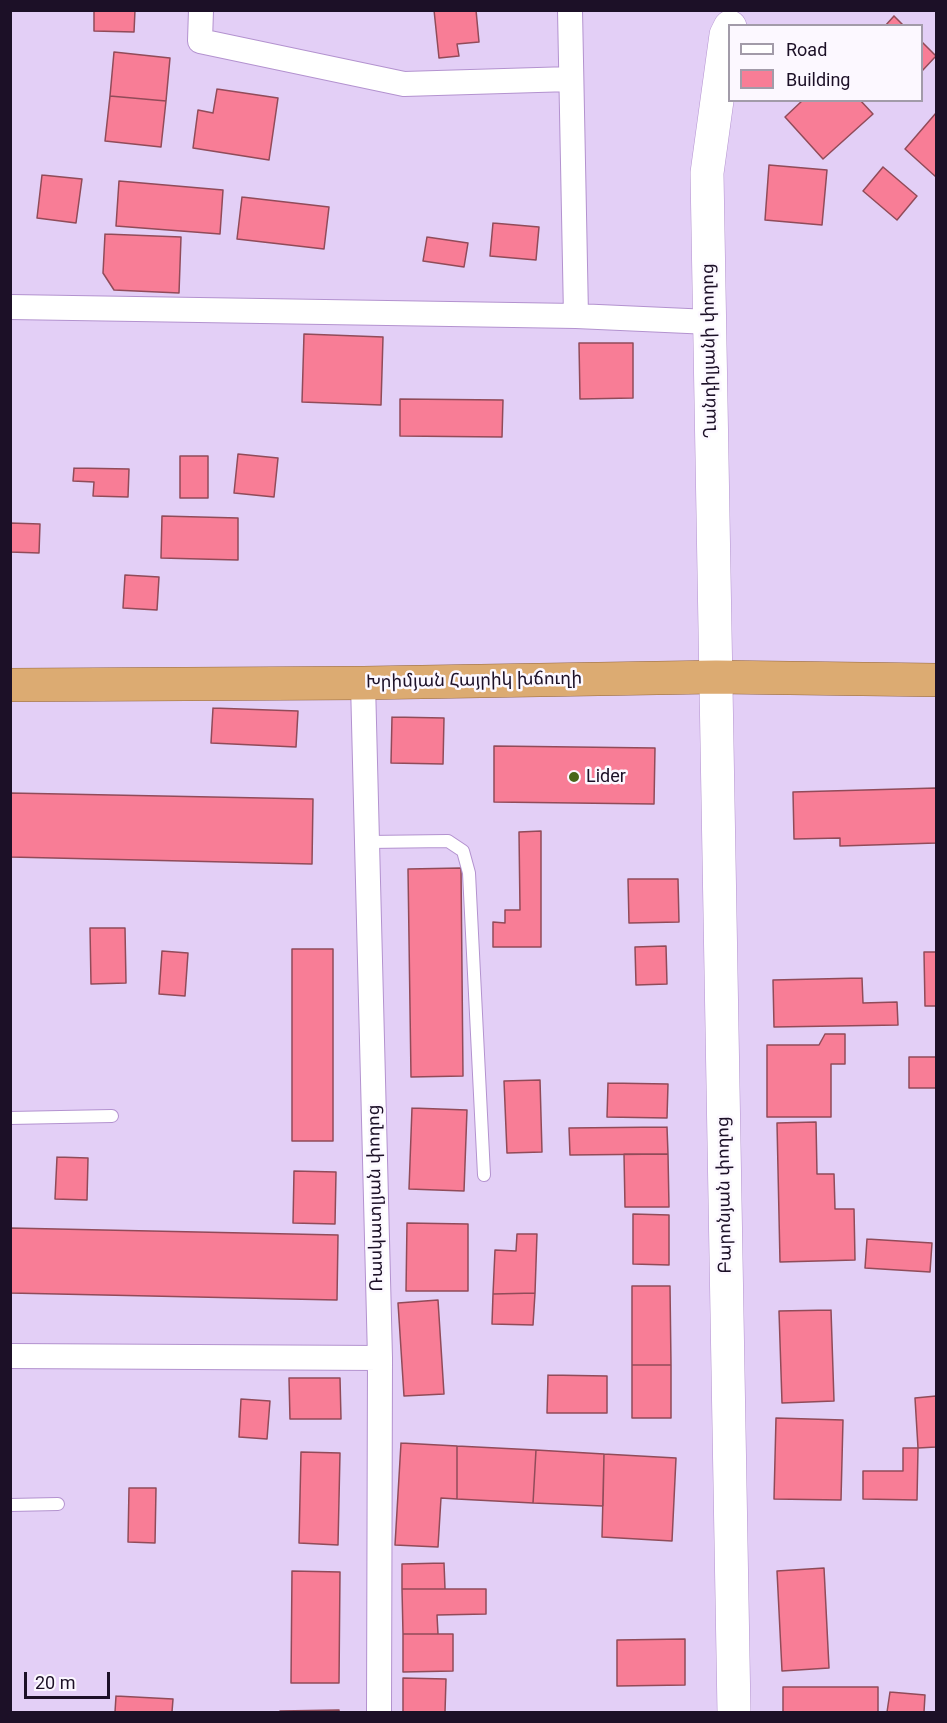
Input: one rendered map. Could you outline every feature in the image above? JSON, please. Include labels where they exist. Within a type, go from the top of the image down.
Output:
[{"type":"highway","name":"Խրիմյան Հայրիկ խճուղի","points":[[10,685],[363,683],[716,677],[936,680]]},
{"type":"main road","name":"Ղանդիլյանի փողոց","points":[[731,24],[738,10]]},
{"type":"main road","name":"Ղանդիլյանի փողոց","points":[[716,677],[707,173],[728,30]]},
{"type":"main road","name":"Բարոնյան փողոց","points":[[716,677],[734,1713]]},
{"type":"street","points":[[201,10],[200,41],[404,84],[571,79]]},
{"type":"street","points":[[570,10],[576,316]]},
{"type":"street","points":[[10,307],[576,316],[710,322]]},
{"type":"street","name":"Ռասկատլյան փողոց","points":[[363,683],[380,1358],[379,1713]]},
{"type":"street","points":[[10,1356],[380,1358]]},
{"type":"lane","points":[[368,842],[448,841],[464,850],[469,873],[484,1175]]},
{"type":"lane","points":[[10,1118],[112,1116]]},
{"type":"lane","points":[[10,1505],[58,1504]]},
{"type":"building","points":[[94,10],[135,10],[134,32],[94,31]]},
{"type":"building","points":[[434,10],[476,10],[479,42],[457,44],[459,56],[439,58]]},
{"type":"building","points":[[894,16],[902,24],[887,24]]},
{"type":"building","points":[[923,43],[936,56],[923,70]]},
{"type":"building","points":[[114,52],[170,58],[166,101],[110,96]]},
{"type":"building","points":[[217,89],[278,98],[269,160],[193,148],[198,110],[213,113]]},
{"type":"building","points":[[110,96],[166,101],[161,147],[105,141]]},
{"type":"building","points":[[801,102],[862,102],[873,114],[823,159],[785,117]]},
{"type":"building","points":[[936,113],[936,177],[905,149]]},
{"type":"building","points":[[769,165],[827,170],[822,225],[765,220]]},
{"type":"building","points":[[883,167],[917,196],[897,220],[863,191]]},
{"type":"building","points":[[42,175],[82,179],[76,223],[37,218]]},
{"type":"building","points":[[119,181],[223,190],[220,234],[116,226]]},
{"type":"building","points":[[242,197],[329,207],[324,249],[237,239]]},
{"type":"building","points":[[493,223],[539,227],[536,260],[490,256]]},
{"type":"building","points":[[105,234],[181,237],[179,293],[114,290],[103,273]]},
{"type":"building","points":[[427,237],[468,243],[464,267],[423,261]]},
{"type":"building","points":[[304,334],[383,337],[381,405],[302,402]]},
{"type":"building","points":[[579,343],[633,343],[633,398],[580,399]]},
{"type":"building","points":[[400,399],[503,400],[502,437],[400,436]]},
{"type":"building","points":[[238,454],[278,458],[274,497],[234,493]]},
{"type":"building","points":[[180,456],[208,456],[208,498],[180,498]]},
{"type":"building","points":[[74,468],[129,469],[128,497],[93,496],[94,482],[73,481]]},
{"type":"building","points":[[162,516],[238,518],[238,560],[161,558]]},
{"type":"building","points":[[10,523],[40,524],[39,553],[10,552]]},
{"type":"building","points":[[125,575],[159,577],[157,610],[123,608]]},
{"type":"building","points":[[213,708],[298,711],[296,747],[211,743]]},
{"type":"building","points":[[392,717],[444,718],[443,764],[391,763]]},
{"type":"building","points":[[494,746],[655,748],[654,804],[494,802]]},
{"type":"building","points":[[936,788],[936,843],[840,846],[840,838],[794,839],[793,792]]},
{"type":"building","points":[[10,793],[313,799],[312,864],[10,857]]},
{"type":"building","points":[[541,831],[541,947],[493,947],[493,922],[505,923],[505,910],[520,910],[519,832]]},
{"type":"building","points":[[461,868],[463,1076],[411,1077],[408,869]]},
{"type":"building","points":[[628,879],[678,879],[679,922],[629,923]]},
{"type":"building","points":[[90,928],[125,928],[126,983],[91,984]]},
{"type":"building","points":[[666,946],[667,984],[636,985],[635,947]]},
{"type":"building","points":[[292,949],[333,949],[333,1141],[292,1141]]},
{"type":"building","points":[[162,951],[188,953],[185,996],[159,994]]},
{"type":"building","points":[[924,952],[936,952],[936,1006],[925,1006]]},
{"type":"building","points":[[862,978],[863,1003],[897,1002],[898,1025],[774,1027],[773,980]]},
{"type":"building","points":[[825,1034],[845,1034],[845,1064],[831,1064],[831,1117],[767,1117],[767,1045],[819,1045]]},
{"type":"building","points":[[909,1057],[936,1057],[936,1088],[909,1088]]},
{"type":"building","points":[[540,1080],[542,1152],[507,1153],[504,1081]]},
{"type":"building","points":[[608,1083],[668,1084],[667,1118],[607,1117]]},
{"type":"building","points":[[412,1108],[467,1110],[464,1191],[409,1189]]},
{"type":"building","points":[[816,1122],[817,1174],[834,1174],[835,1209],[854,1209],[855,1260],[780,1262],[777,1123]]},
{"type":"building","points":[[667,1127],[668,1154],[570,1155],[569,1128]]},
{"type":"building","points":[[624,1154],[668,1154],[669,1207],[625,1207]]},
{"type":"building","points":[[57,1157],[88,1158],[87,1200],[55,1199]]},
{"type":"building","points":[[294,1171],[336,1172],[335,1224],[293,1223]]},
{"type":"building","points":[[633,1214],[669,1215],[669,1265],[633,1264]]},
{"type":"building","points":[[407,1223],[468,1224],[468,1291],[406,1291]]},
{"type":"building","points":[[10,1228],[338,1235],[337,1300],[10,1293]]},
{"type":"building","points":[[517,1234],[537,1234],[535,1293],[493,1294],[495,1250],[516,1251]]},
{"type":"building","points":[[867,1239],[932,1243],[930,1272],[865,1268]]},
{"type":"building","points":[[632,1286],[670,1286],[671,1365],[632,1365]]},
{"type":"building","points":[[535,1293],[533,1325],[492,1324],[493,1294]]},
{"type":"building","points":[[438,1300],[444,1394],[404,1396],[398,1303]]},
{"type":"building","points":[[831,1310],[834,1401],[782,1403],[779,1311]]},
{"type":"building","points":[[632,1365],[671,1365],[671,1418],[632,1418]]},
{"type":"building","points":[[548,1375],[607,1376],[607,1413],[547,1413]]},
{"type":"building","points":[[289,1378],[340,1378],[341,1419],[290,1419]]},
{"type":"building","points":[[936,1396],[936,1447],[918,1448],[915,1398]]},
{"type":"building","points":[[241,1399],[270,1401],[267,1439],[239,1437]]},
{"type":"building","points":[[776,1418],[843,1420],[841,1500],[774,1499]]},
{"type":"building","points":[[401,1443],[457,1446],[457,1499],[441,1498],[438,1547],[395,1545]]},
{"type":"building","points":[[457,1446],[536,1450],[533,1503],[457,1499]]},
{"type":"building","points":[[903,1448],[918,1448],[917,1500],[863,1499],[863,1471],[903,1471]]},
{"type":"building","points":[[536,1450],[604,1454],[603,1506],[533,1503]]},
{"type":"building","points":[[301,1452],[340,1453],[338,1545],[299,1543]]},
{"type":"building","points":[[604,1454],[676,1458],[672,1541],[602,1537]]},
{"type":"building","points":[[129,1488],[156,1488],[155,1543],[128,1542]]},
{"type":"building","points":[[444,1563],[445,1589],[402,1589],[402,1564]]},
{"type":"building","points":[[824,1568],[829,1668],[782,1671],[777,1571]]},
{"type":"building","points":[[292,1571],[340,1572],[339,1683],[291,1683]]},
{"type":"building","points":[[402,1589],[486,1589],[486,1614],[437,1615],[438,1634],[403,1634]]},
{"type":"building","points":[[403,1634],[453,1634],[453,1671],[403,1672]]},
{"type":"building","points":[[685,1639],[685,1685],[617,1686],[617,1640]]},
{"type":"building","points":[[403,1678],[446,1679],[445,1712],[403,1712]]},
{"type":"building","points":[[783,1687],[878,1687],[878,1712],[783,1712]]},
{"type":"building","points":[[890,1692],[925,1695],[924,1712],[887,1712]]},
{"type":"building","points":[[116,1696],[173,1699],[172,1712],[115,1712]]},
{"type":"building","points":[[339,1710],[339,1712],[280,1712],[280,1711]]},
{"type":"place","name":"Lider","points":[[574,777]]}]
